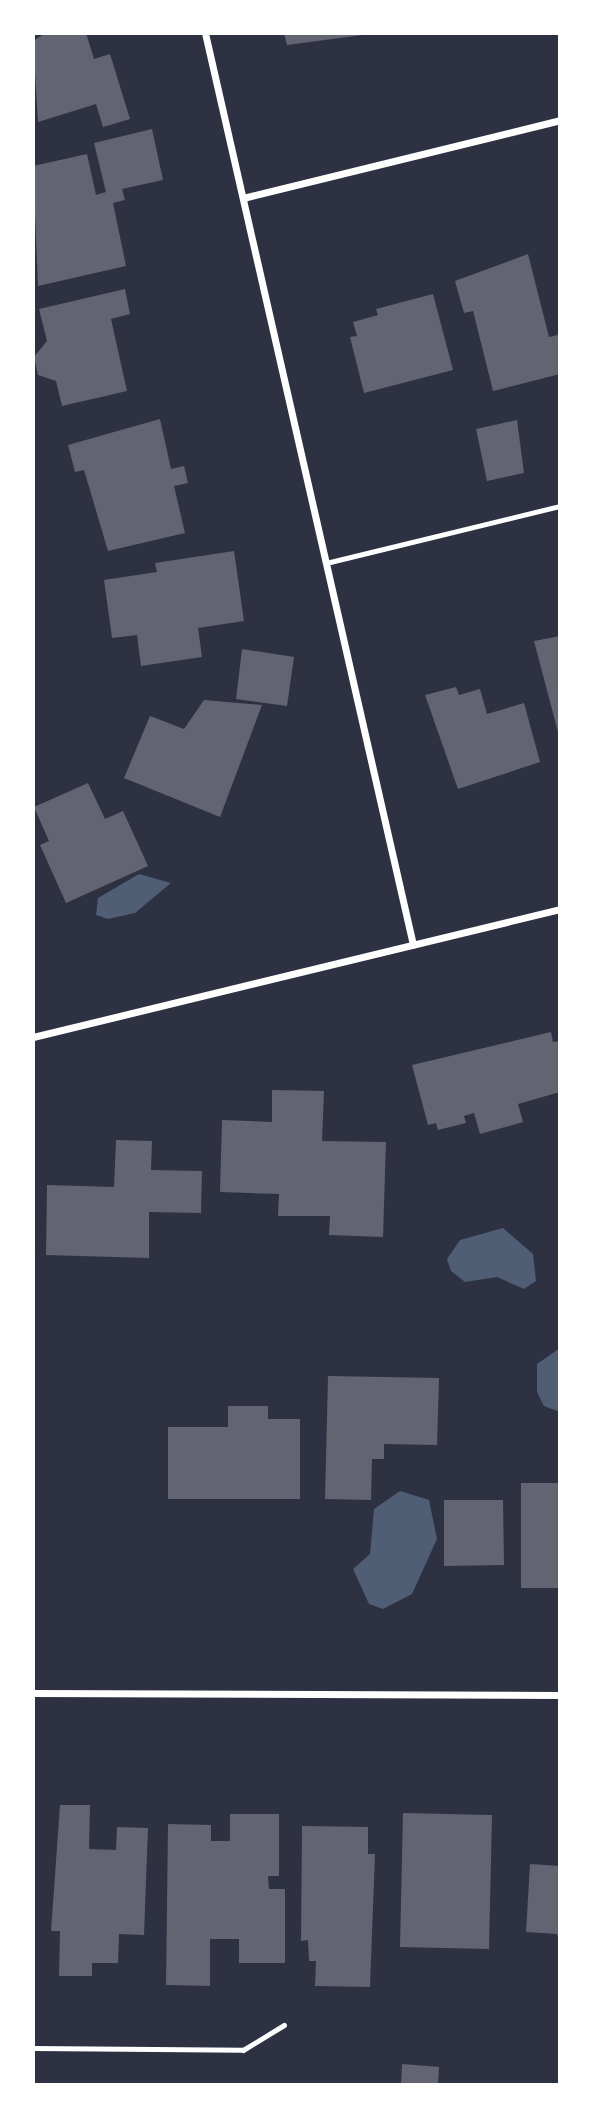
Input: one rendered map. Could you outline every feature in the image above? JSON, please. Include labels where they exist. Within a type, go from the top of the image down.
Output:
[{"type":"street","points":[[205,33],[330,562],[413,945]]},
{"type":"street","points":[[243,198],[560,120]]},
{"type":"street","points":[[33,1037],[560,909]]},
{"type":"street","points":[[33,1693],[560,1695]]},
{"type":"lane","points":[[330,562],[560,506]]},
{"type":"lane","points":[[33,2048],[243,2050],[284,2025]]},
{"type":"water","points":[[139,874],[171,883],[135,913],[108,919],[96,915],[98,898]]},
{"type":"water","points":[[503,1228],[533,1254],[536,1281],[524,1289],[497,1277],[465,1282],[451,1271],[447,1259],[460,1240]]},
{"type":"water","points":[[560,1348],[560,1410],[557,1411],[544,1406],[537,1392],[537,1364]]},
{"type":"water","points":[[400,1491],[429,1500],[437,1539],[412,1594],[383,1609],[369,1604],[353,1569],[370,1554],[374,1509]]},
{"type":"building","points":[[46,33],[86,33],[94,59],[110,54],[130,119],[103,127],[96,104],[38,122],[33,41]]},
{"type":"building","points":[[284,33],[370,33],[370,34],[287,45]]},
{"type":"building","points":[[152,129],[163,180],[122,189],[125,200],[113,203],[126,266],[38,286],[33,166],[87,154],[96,195],[106,192],[94,143]]},
{"type":"building","points":[[528,254],[549,337],[558,335],[560,374],[493,391],[473,311],[464,313],[455,281]]},
{"type":"building","points":[[125,289],[130,314],[111,319],[127,391],[62,406],[56,381],[38,375],[34,357],[47,341],[39,309]]},
{"type":"building","points":[[433,294],[453,370],[364,393],[350,337],[357,336],[353,322],[378,315],[376,309]]},
{"type":"building","points":[[160,419],[171,469],[184,466],[188,483],[174,486],[185,533],[108,551],[84,470],[75,472],[68,445]]},
{"type":"building","points":[[517,420],[524,473],[487,481],[476,429]]},
{"type":"building","points":[[234,551],[244,621],[198,628],[202,657],[141,666],[137,635],[112,638],[104,580],[157,572],[155,563]]},
{"type":"building","points":[[560,636],[560,736],[559,736],[534,641]]},
{"type":"building","points":[[242,649],[294,657],[287,706],[236,699]]},
{"type":"building","points":[[456,687],[459,695],[480,689],[487,714],[524,703],[540,762],[458,789],[425,695]]},
{"type":"building","points":[[204,700],[262,705],[220,817],[124,778],[150,716],[184,729]]},
{"type":"building","points":[[88,783],[105,819],[123,811],[148,866],[66,903],[40,845],[49,841],[34,807]]},
{"type":"building","points":[[551,1032],[553,1042],[560,1041],[560,1092],[518,1104],[523,1122],[480,1134],[474,1113],[464,1116],[466,1123],[438,1130],[436,1123],[428,1125],[412,1065]]},
{"type":"building","points":[[272,1090],[324,1091],[322,1141],[386,1142],[383,1237],[329,1235],[330,1216],[278,1216],[279,1194],[220,1192],[222,1120],[272,1122]]},
{"type":"building","points":[[116,1140],[152,1141],[151,1170],[202,1171],[201,1213],[149,1212],[149,1258],[46,1255],[47,1185],[114,1187]]},
{"type":"building","points":[[328,1376],[439,1378],[437,1445],[384,1444],[384,1459],[372,1459],[371,1500],[325,1499]]},
{"type":"building","points":[[228,1406],[268,1406],[268,1419],[300,1419],[300,1499],[168,1499],[168,1427],[228,1427]]},
{"type":"building","points":[[521,1483],[560,1483],[560,1588],[521,1588]]},
{"type":"building","points":[[444,1500],[503,1500],[504,1565],[444,1566]]},
{"type":"building","points":[[60,1805],[90,1805],[89,1849],[116,1850],[117,1827],[148,1828],[144,1935],[119,1934],[118,1963],[92,1963],[92,1976],[59,1976],[60,1931],[51,1931]]},
{"type":"building","points":[[403,1813],[492,1815],[489,1949],[400,1947]]},
{"type":"building","points":[[230,1814],[279,1814],[279,1876],[268,1876],[269,1889],[285,1889],[285,1963],[239,1963],[239,1939],[210,1939],[210,1986],[166,1985],[168,1824],[211,1825],[211,1841],[230,1841]]},
{"type":"building","points":[[302,1826],[368,1827],[368,1854],[375,1854],[370,1987],[315,1986],[316,1961],[309,1961],[308,1940],[301,1941]]},
{"type":"building","points":[[530,1864],[560,1866],[560,1945],[557,1934],[526,1932]]},
{"type":"building","points":[[402,2064],[439,2067],[438,2085],[401,2085]]}]
